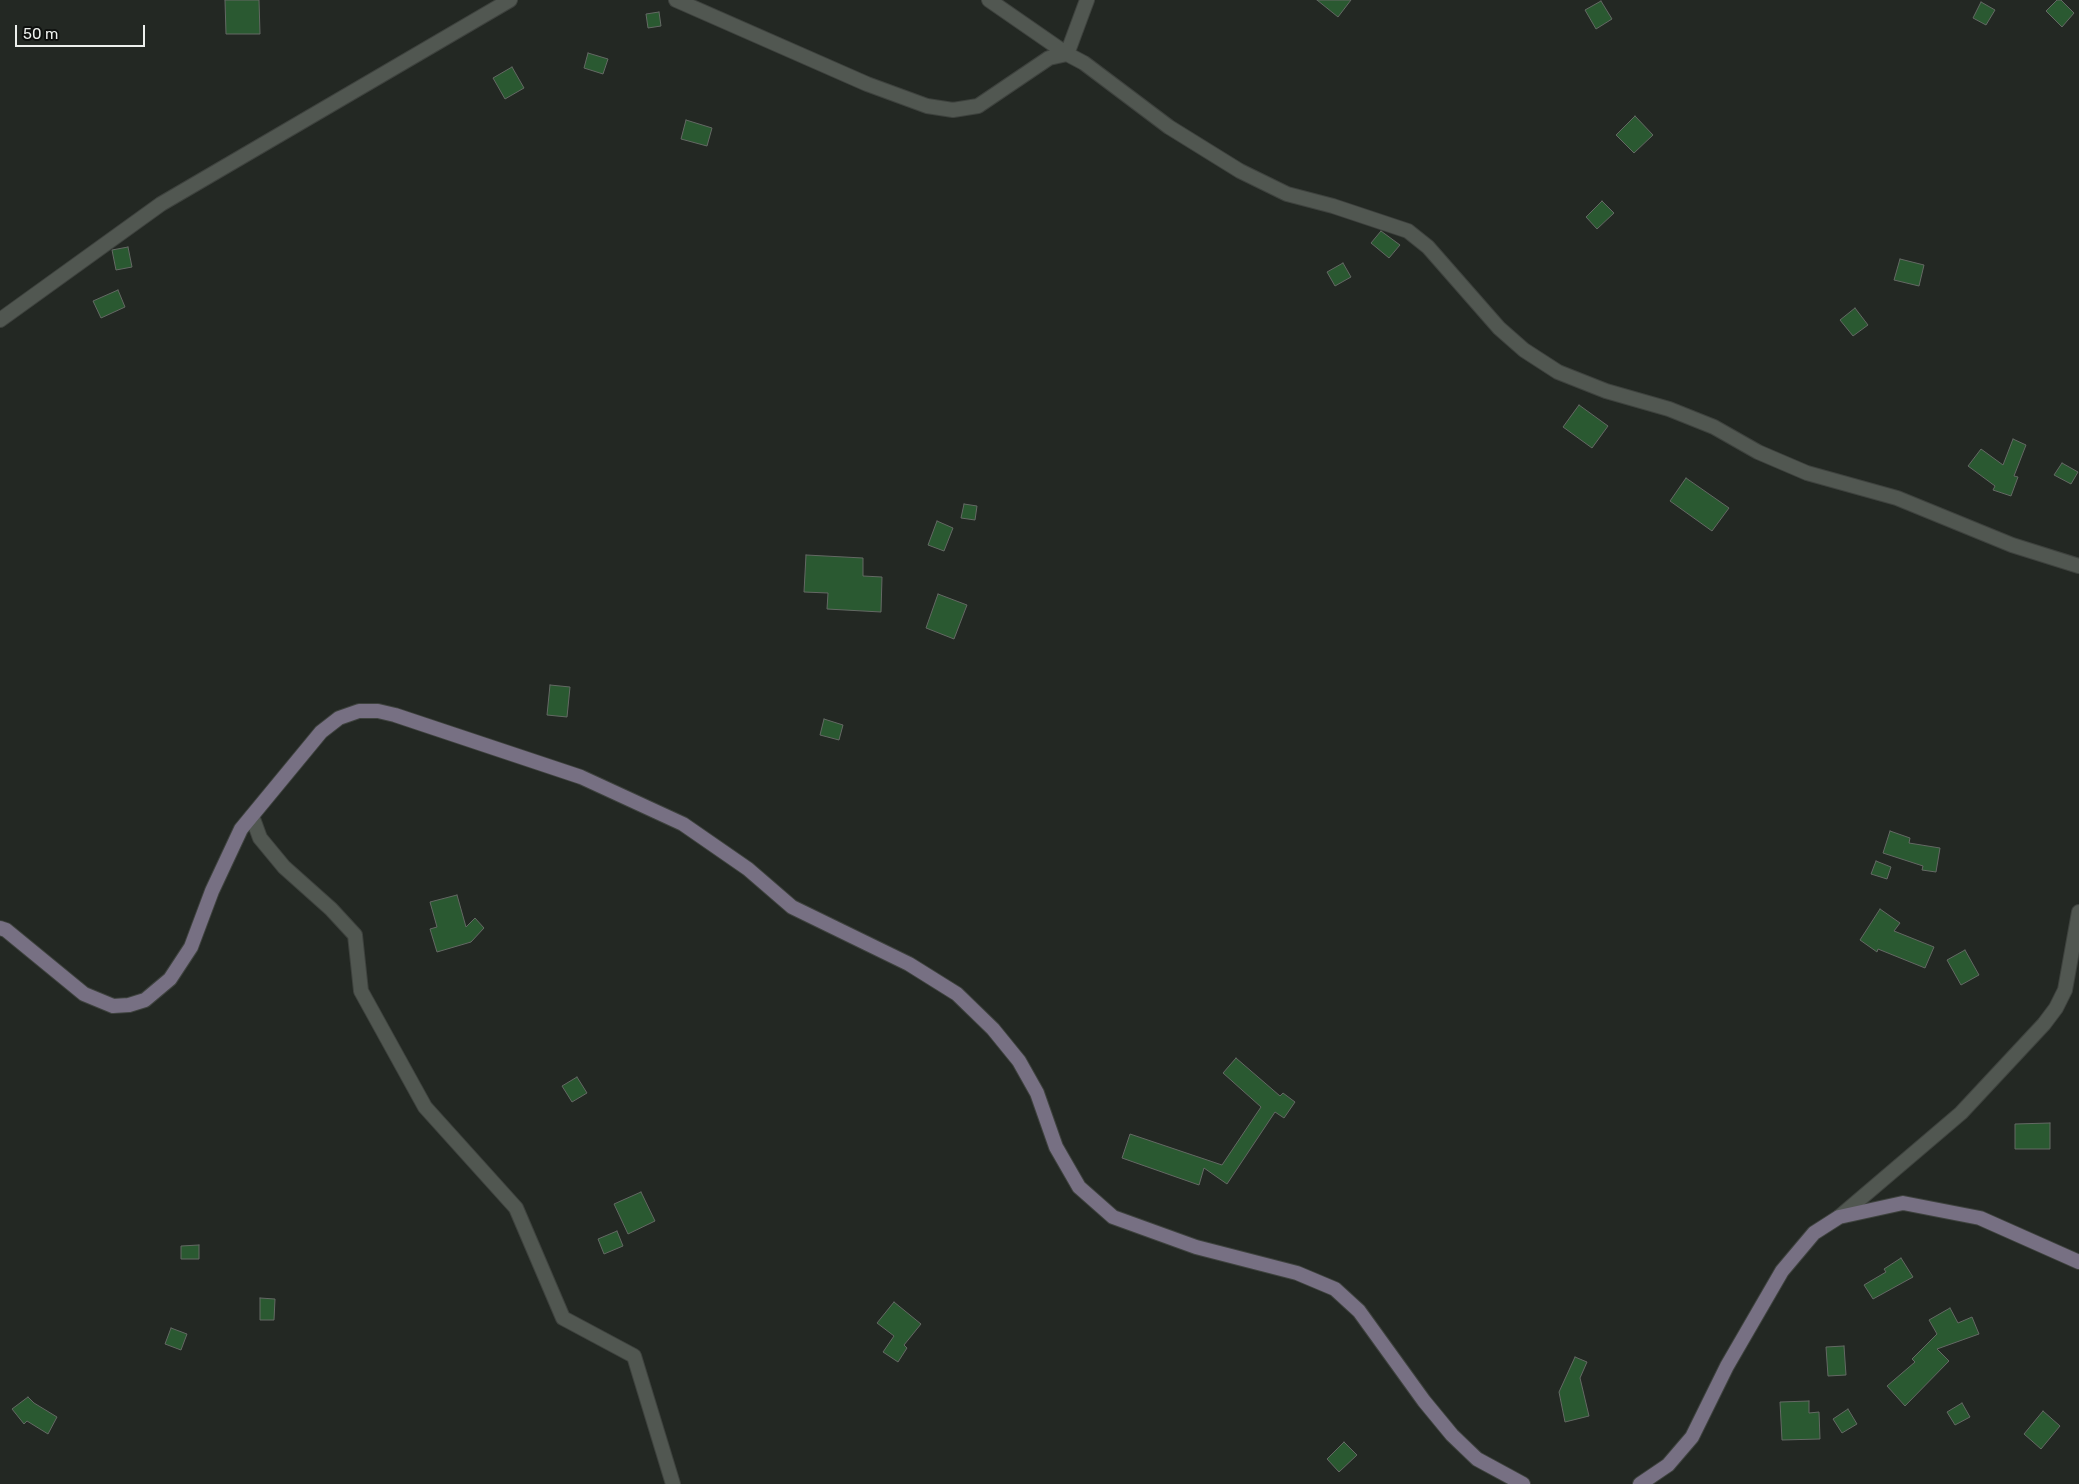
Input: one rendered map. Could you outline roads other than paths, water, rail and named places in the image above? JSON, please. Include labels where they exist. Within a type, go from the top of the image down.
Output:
[{"type":"main road","points":[[0,928],[6,930],[84,994],[113,1006],[129,1005],[145,1000],[170,979],[190,947],[216,882],[241,829],[321,732],[338,718],[359,711],[378,711],[581,777],[683,824],[748,869],[792,907],[909,964],[957,994],[993,1029],[1019,1061],[1037,1093],[1056,1146],[1079,1187],[1113,1217],[1196,1247],[1297,1273],[1335,1289],[1360,1311],[1424,1401],[1452,1435],[1477,1459],[1523,1484]]},
{"type":"main road","points":[[1640,1484],[1668,1465],[1692,1437],[1727,1366],[1782,1271],[1814,1233],[1839,1217],[1903,1203],[1980,1218],[2079,1262]]},
{"type":"street","points":[[0,320],[160,204],[510,0]]},
{"type":"street","points":[[676,0],[867,84],[927,106],[953,110],[978,106],[1049,58],[1067,54]]},
{"type":"street","points":[[989,0],[1067,54],[1084,63],[1169,127],[1240,171],[1287,194],[1333,206],[1408,231],[1428,247],[1499,328],[1524,350],[1558,372],[1606,391],[1669,409],[1696,419],[1758,452],[1807,472],[1897,498],[2012,545],[2079,566]]},
{"type":"street","points":[[1067,54],[1087,0]]},
{"type":"street","points":[[252,816],[260,838],[284,867],[331,909],[355,935],[361,991],[425,1107],[516,1208],[563,1318],[634,1356],[673,1484]]},
{"type":"street","points":[[1839,1217],[1961,1113],[2044,1024],[2056,1008],[2065,990],[2079,912]]}]
